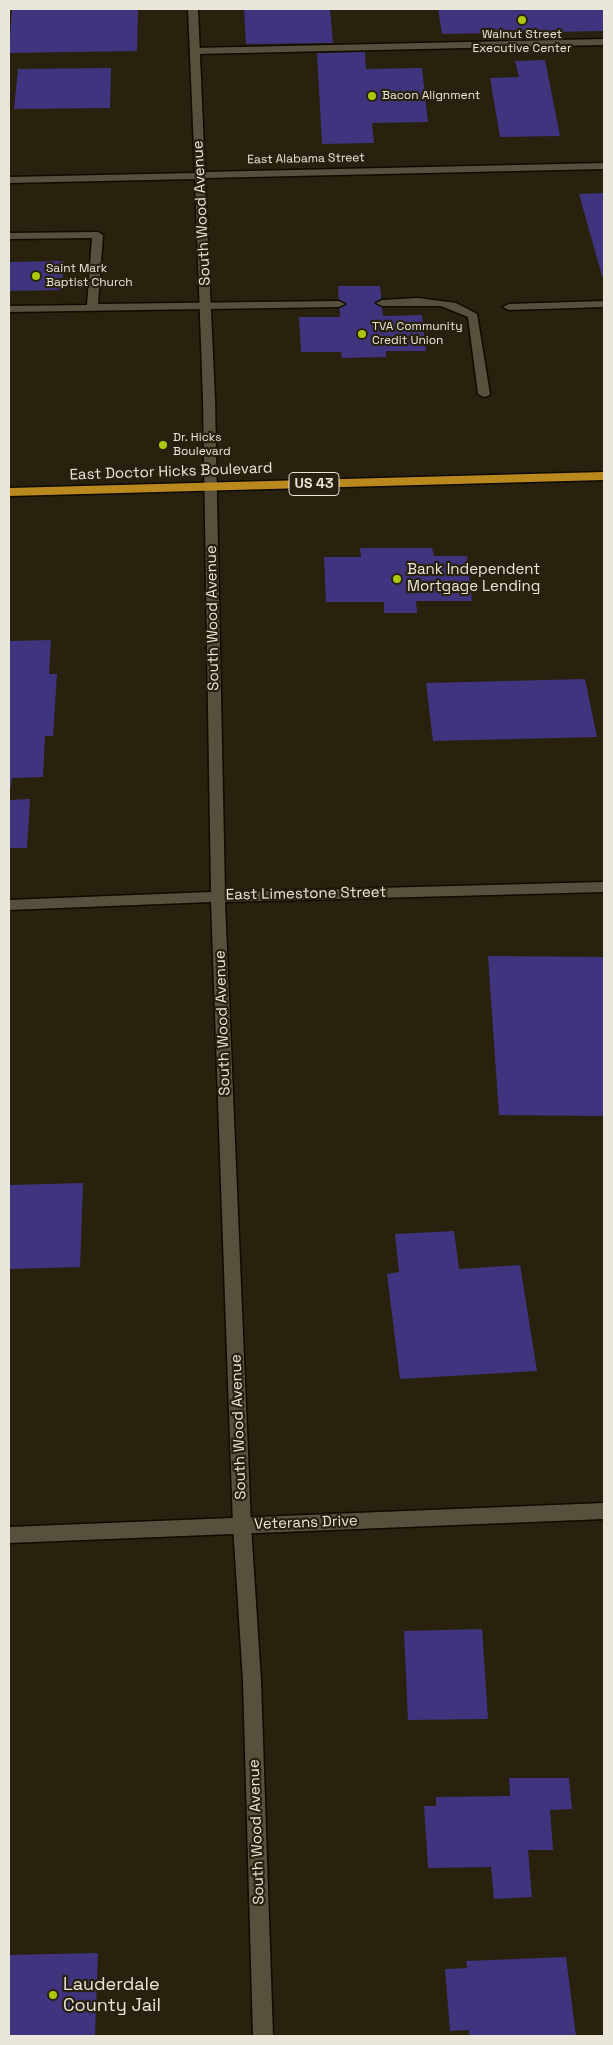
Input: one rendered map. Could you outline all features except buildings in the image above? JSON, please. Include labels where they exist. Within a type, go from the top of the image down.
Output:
[{"type":"highway","name":"East Doctor Hicks Boulevard","points":[[9,492],[604,476]]},
{"type":"street","name":"South Wood Avenue","points":[[193,9],[206,307],[218,897],[242,1525],[252,1681],[263,2036]]},
{"type":"street","points":[[194,51],[604,42]]},
{"type":"street","name":"East Alabama Street","points":[[9,180],[199,174],[604,166]]},
{"type":"street","points":[[9,236],[98,235],[92,309]]},
{"type":"street","points":[[382,303],[441,302],[461,306],[473,316],[484,394]]},
{"type":"street","points":[[9,309],[339,304]]},
{"type":"street","points":[[509,307],[604,304]]},
{"type":"street","name":"East Limestone Street","points":[[9,905],[218,897],[604,887]]},
{"type":"street","name":"Veterans Drive","points":[[9,1535],[604,1511]]},
{"type":"place","name":"Walnut Street Executive Center","points":[[522,20]]},
{"type":"place","name":"Bacon Alignment","points":[[372,96]]},
{"type":"place","name":"Saint Mark Baptist Church","points":[[36,276]]},
{"type":"place","name":"TVA Community Credit Union","points":[[362,334]]},
{"type":"place","name":"Dr. Hicks Boulevard","points":[[163,445]]},
{"type":"place","name":"Bank Independent Mortgage Lending","points":[[397,579]]},
{"type":"place","name":"Lauderdale County Jail","points":[[53,1995]]}]
